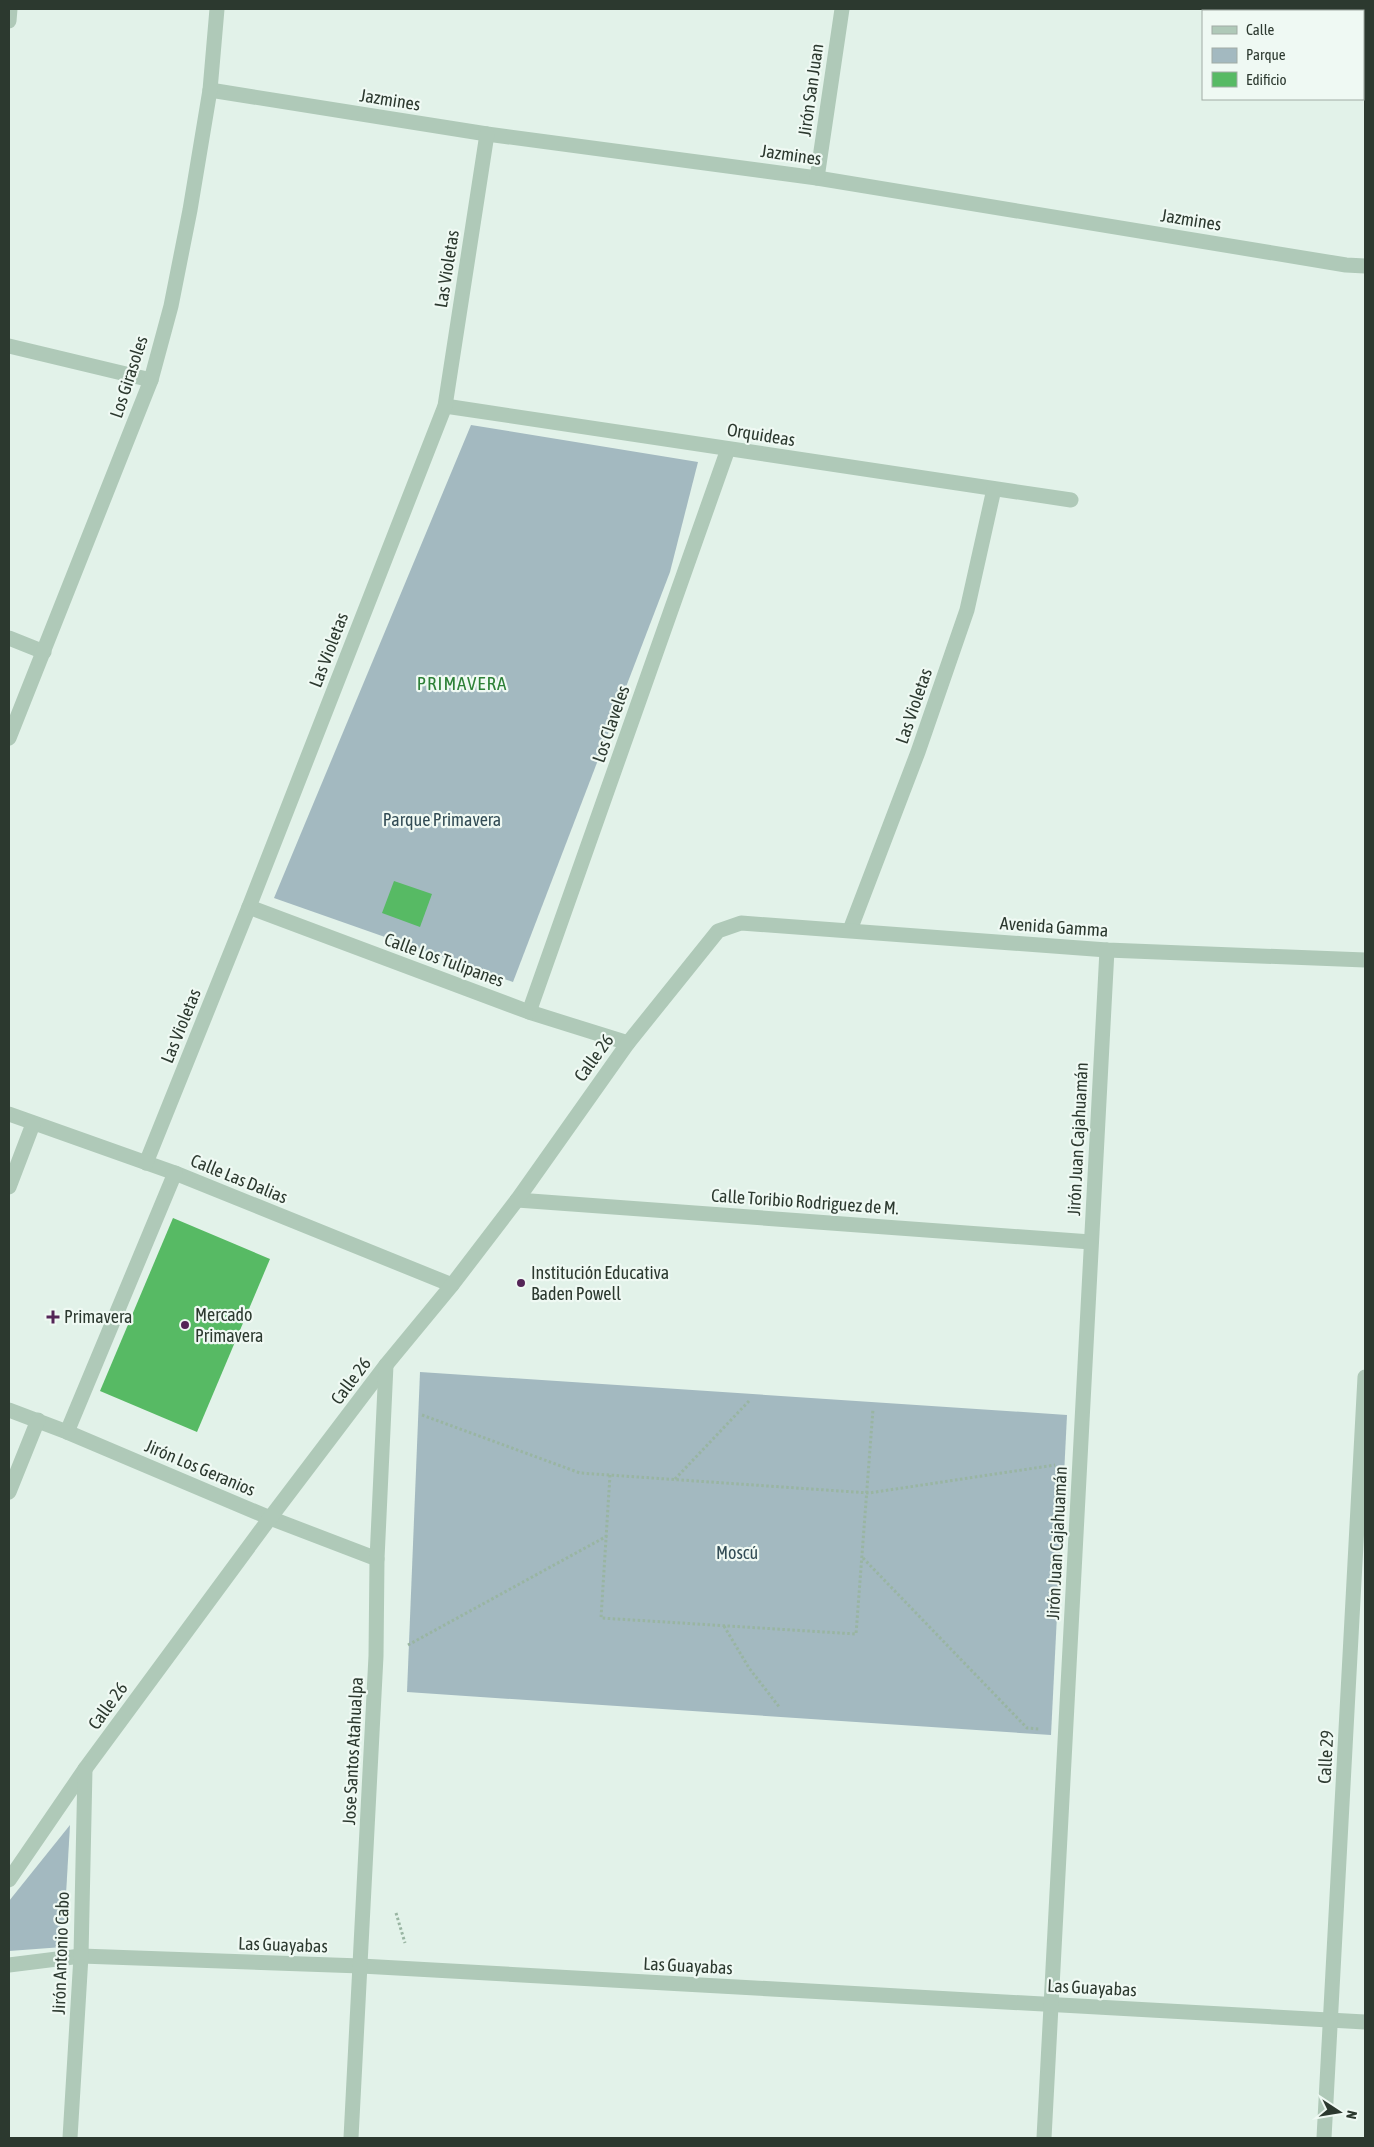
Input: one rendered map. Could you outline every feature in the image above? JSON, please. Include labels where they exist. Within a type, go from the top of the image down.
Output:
[{"type":"street","points":[[9,20],[10,9]]},
{"type":"street","name":"Jirón San Juan","points":[[817,178],[842,9]]},
{"type":"street","name":"Los Girasoles","points":[[9,738],[151,380],[170,306],[188,220],[210,90],[213,10]]},
{"type":"street","name":"Jazmines","points":[[210,90],[487,134],[817,178],[1346,265],[1365,266]]},
{"type":"street","name":"Las Violetas","points":[[146,1163],[249,908],[445,406],[487,134]]},
{"type":"street","points":[[9,346],[151,380]]},
{"type":"street","name":"Orquideas","points":[[445,406],[1072,500]]},
{"type":"street","name":"Los Claveles","points":[[529,1012],[728,449]]},
{"type":"street","name":"Las Violetas","points":[[850,930],[918,752],[967,610],[994,489]]},
{"type":"street","points":[[9,638],[44,652]]},
{"type":"street","name":"Calle Los Tulipanes","points":[[249,908],[529,1012],[628,1043]]},
{"type":"street","name":"Avenida Gamma","points":[[741,923],[1107,950],[1365,960]]},
{"type":"street","name":"Calle 26","points":[[9,1880],[85,1770],[270,1518],[386,1366],[452,1285],[516,1200],[628,1043],[718,931],[741,923]]},
{"type":"street","name":"Jirón Juan Cajahuamán","points":[[1044,2138],[1107,950]]},
{"type":"street","name":"Calle Las Dalias","points":[[9,1114],[175,1173],[452,1285]]},
{"type":"street","points":[[9,1187],[33,1124]]},
{"type":"street","points":[[67,1432],[175,1173]]},
{"type":"street","name":"Calle Toribio Rodriguez de M.","points":[[516,1200],[1091,1242]]},
{"type":"street","name":"Jose Santos Atahualpa","points":[[351,2138],[376,1656],[377,1559],[386,1366]]},
{"type":"street","name":"Calle 29","points":[[1324,2138],[1365,1377]]},
{"type":"street","name":"Jirón Los Geranios","points":[[9,1410],[67,1432],[270,1518],[377,1559]]},
{"type":"street","points":[[9,1492],[38,1420]]},
{"type":"street","name":"Jirón Antonio Cabo","points":[[70,2138],[81,1956],[85,1770]]},
{"type":"street","name":"Las Guayabas","points":[[9,1965],[81,1956],[361,1966],[1365,2022]]},
{"type":"path","points":[[675,1480],[749,1401]]},
{"type":"path","points":[[610,1475],[601,1618],[856,1634],[873,1410]]},
{"type":"path","points":[[422,1415],[580,1474],[868,1493],[1080,1461]]},
{"type":"path","points":[[408,1645],[607,1535]]},
{"type":"path","points":[[863,1558],[1026,1728],[1042,1729]]},
{"type":"path","points":[[723,1626],[749,1668],[780,1708]]},
{"type":"path","points":[[396,1913],[406,1947]]},
{"type":"green space","name":"Parque Primavera","points":[[471,425],[698,462],[670,572],[513,982],[274,898]]},
{"type":"green space","name":"Moscú","points":[[420,1372],[1067,1415],[1051,1735],[407,1692]]},
{"type":"green space","points":[[70,1825],[63,1947],[9,1951],[9,1901]]},
{"type":"building","points":[[394,881],[432,894],[420,927],[382,913]]},
{"type":"building","name":"Mercado Primavera","points":[[173,1218],[270,1259],[197,1432],[100,1391]]},
{"type":"place","name":"Institución Educativa Baden Powell","points":[[521,1283]]},
{"type":"place","name":"Primavera","points":[[53,1317]]},
{"type":"place","name":"Mercado Primavera","points":[[185,1325]]},
{"type":"district","name":"PRIMAVERA","points":[[462,683]]}]
